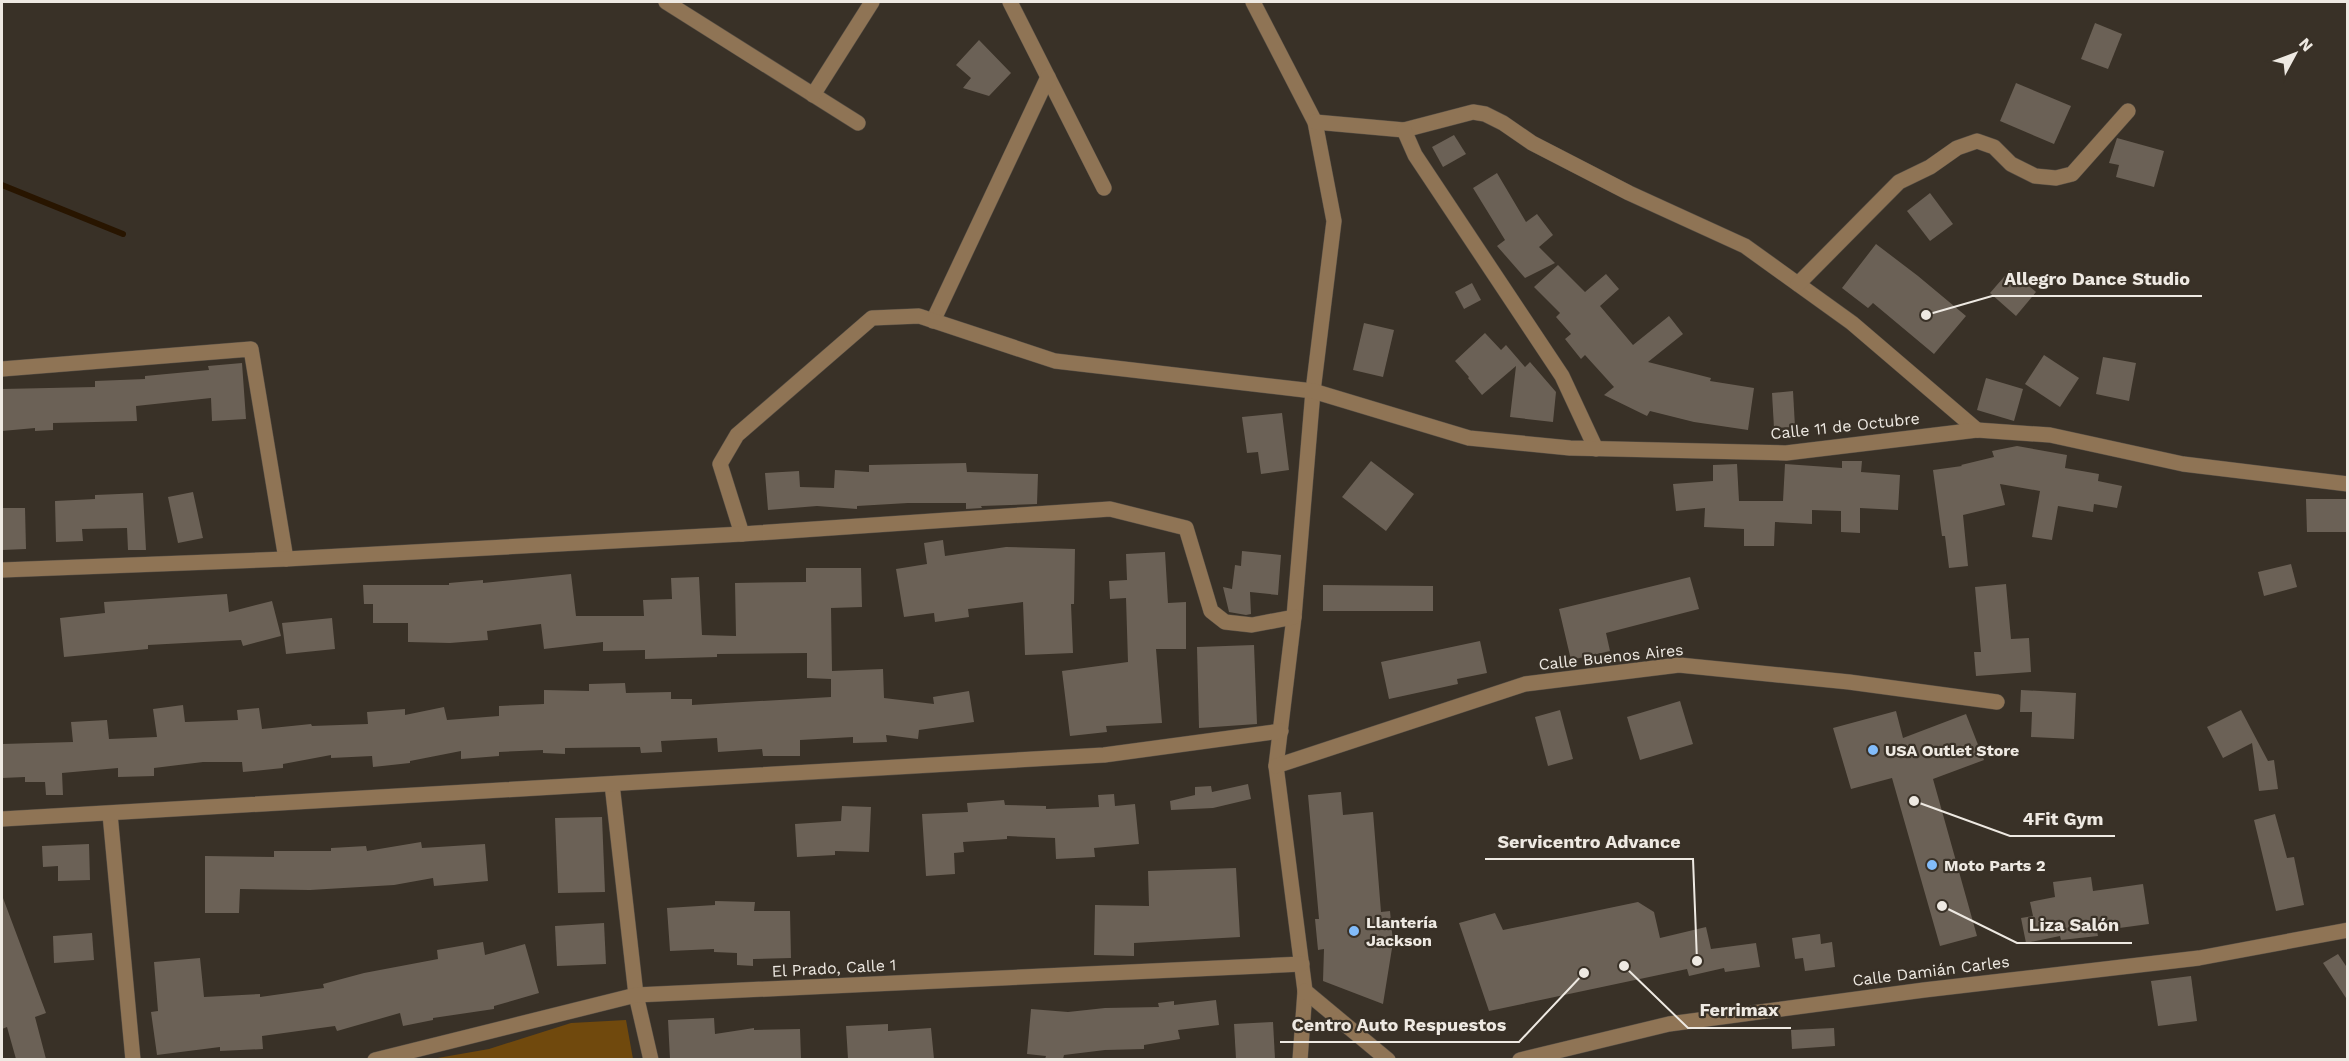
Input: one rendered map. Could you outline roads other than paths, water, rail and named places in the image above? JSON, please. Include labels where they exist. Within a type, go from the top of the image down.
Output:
[{"type":"street","points":[[813,95],[872,2]]},
{"type":"street","points":[[1010,2],[1104,188]]},
{"type":"street","points":[[1253,2],[1315,122],[1334,221],[1313,391],[1294,617],[1276,766],[1305,991],[1300,1059]]},
{"type":"street","points":[[672,3],[858,123]]},
{"type":"street","points":[[933,321],[1048,77]]},
{"type":"street","points":[[1798,284],[1899,182],[1930,167],[1957,148],[1977,141],[1994,147],[2011,164],[2035,176],[2056,178],[2072,174],[2128,111]]},
{"type":"street","points":[[1315,122],[1404,130],[1473,112],[1485,114],[1532,143],[1629,193],[1745,246],[1852,323],[1977,430]]},
{"type":"street","points":[[1404,130],[1415,155],[1562,376],[1596,449]]},
{"type":"street","name":"Calle 11 de Octubre","points":[[742,534],[720,465],[737,435],[872,318],[919,316],[1055,361],[1313,391],[1469,438],[1596,449],[1786,453],[1977,430],[2050,435],[2183,464],[2348,484]]},
{"type":"street","points":[[2,369],[251,350],[286,559]]},
{"type":"street","points":[[2,570],[286,559],[742,534],[1110,509],[1186,528],[1211,611],[1225,622],[1252,625],[1294,617]]},
{"type":"street","name":"Calle Buenos Aires","points":[[1276,766],[1525,684],[1679,665],[1849,682],[1997,702]]},
{"type":"street","points":[[2,819],[1104,755],[1281,731]]},
{"type":"street","points":[[612,784],[636,995],[651,1059]]},
{"type":"street","points":[[110,814],[133,1059]]},
{"type":"street","name":"Calle Damián Carles","points":[[1520,1059],[1669,1024],[1924,990],[2199,958],[2348,930]]},
{"type":"street","name":"El Prado, Calle 1","points":[[375,1059],[636,995],[1302,964]]},
{"type":"street","points":[[1305,991],[1388,1059]]},
{"type":"waterway","points":[[2,185],[123,234]]},
{"type":"place","name":"Allegro Dance Studio","points":[[1926,315]]},
{"type":"place","name":"USA Outlet Store","points":[[1873,750]]},
{"type":"place","name":"4Fit Gym","points":[[1914,801]]},
{"type":"place","name":"Moto Parts 2","points":[[1932,865]]},
{"type":"place","name":"Liza Salón","points":[[1942,906]]},
{"type":"place","name":"Llantería Jackson","points":[[1354,931]]},
{"type":"place","name":"Servicentro Advance","points":[[1697,961]]},
{"type":"place","name":"Ferrimax","points":[[1624,966]]},
{"type":"place","name":"Centro Auto Respuestos","points":[[1584,973]]}]
